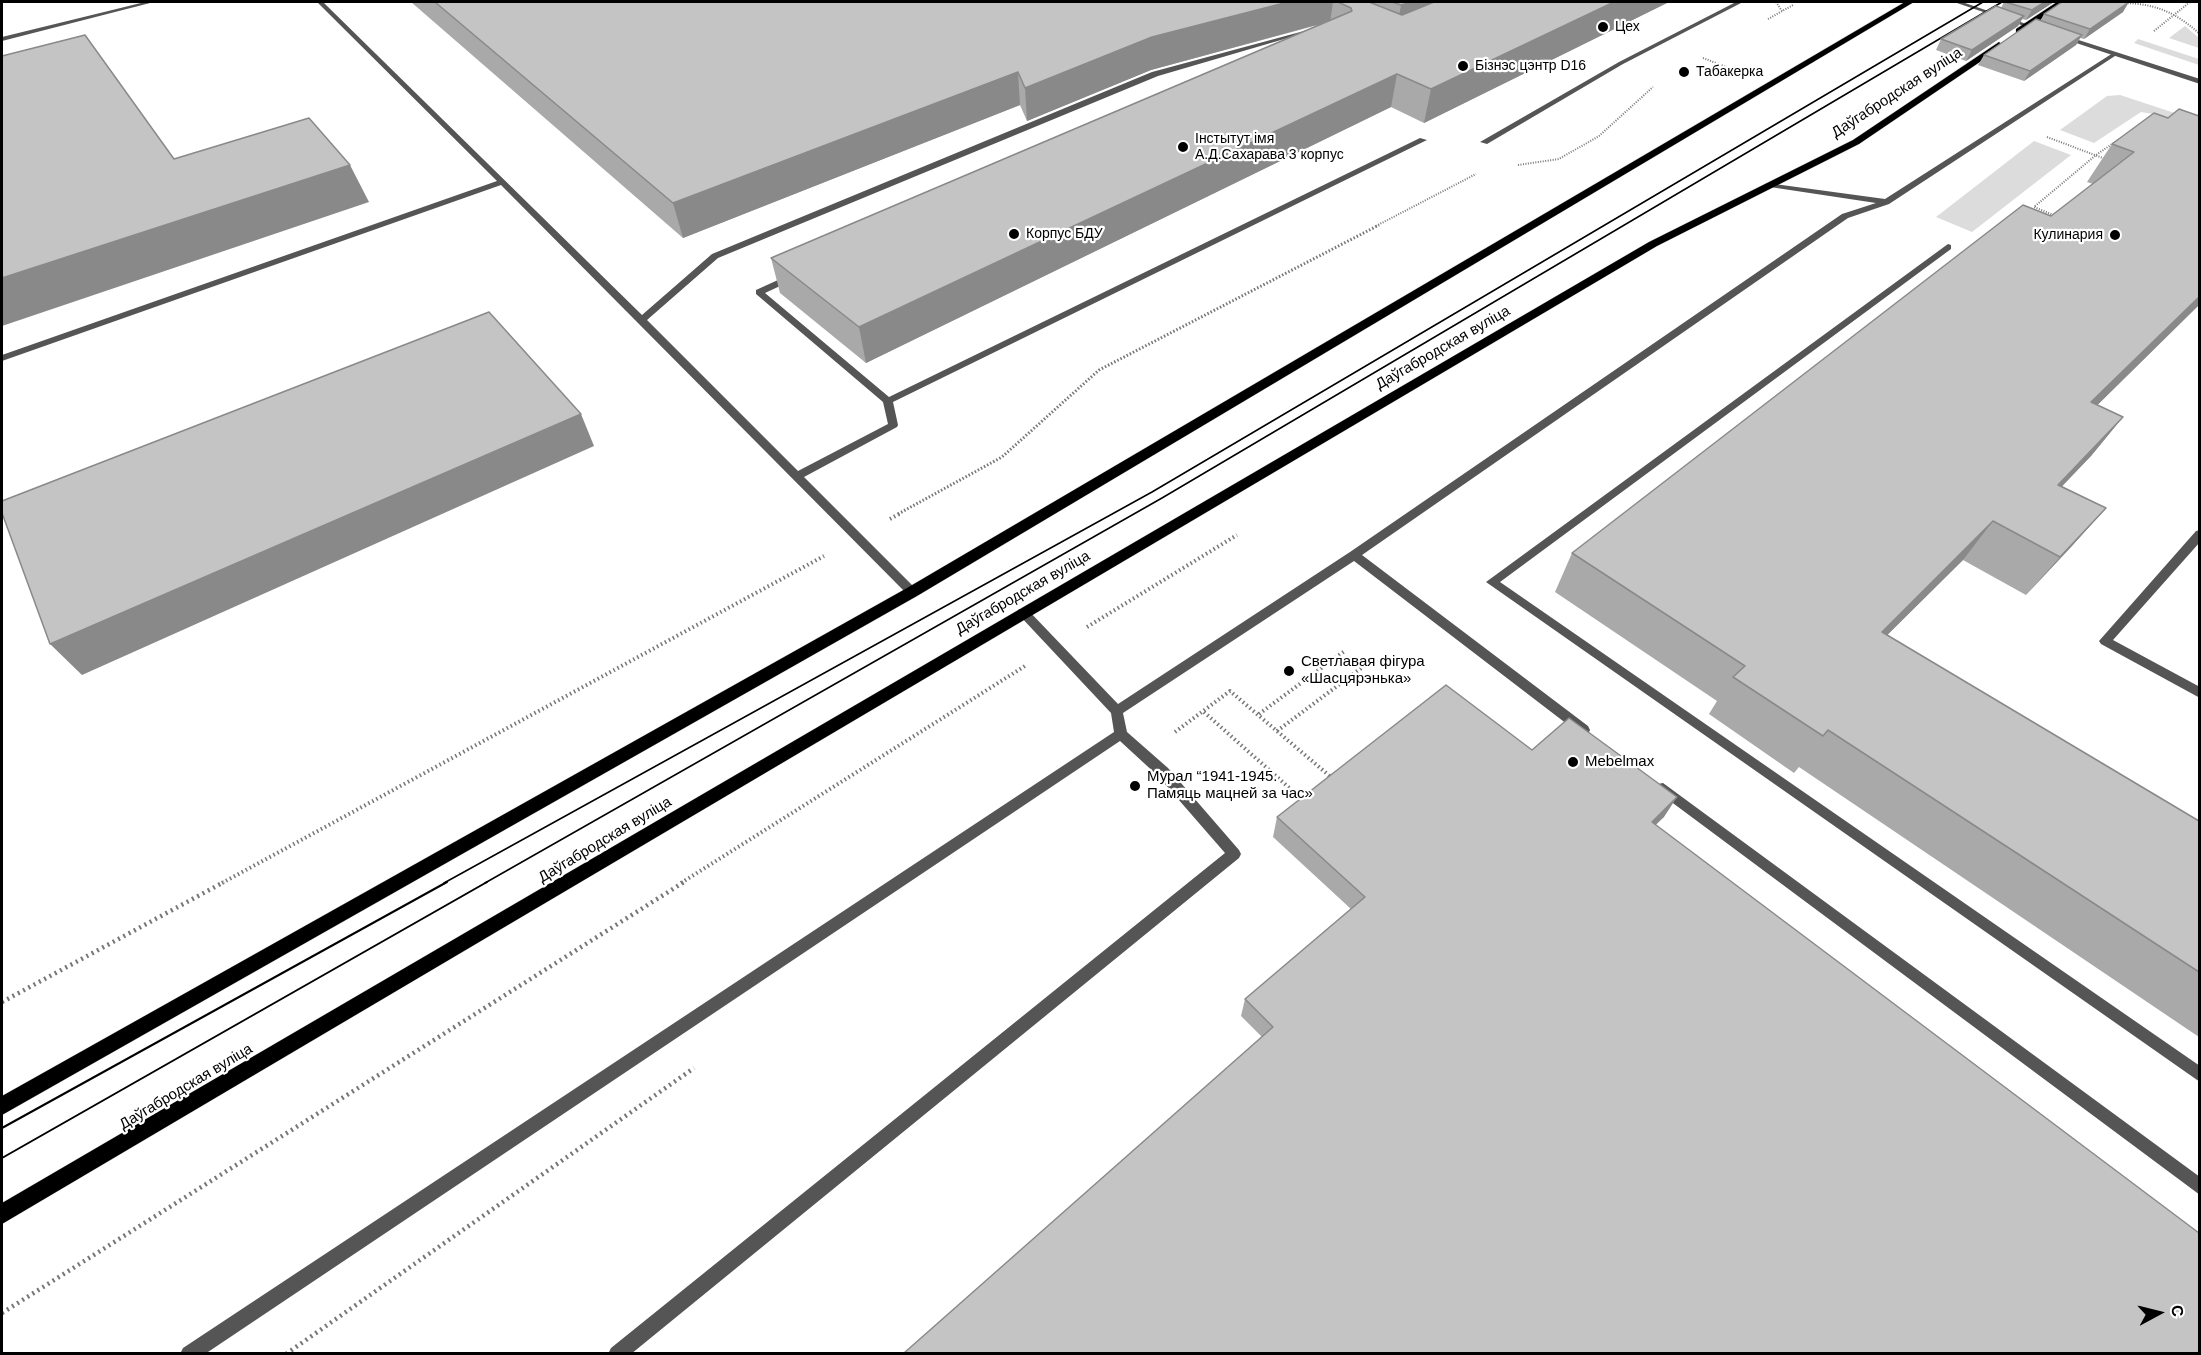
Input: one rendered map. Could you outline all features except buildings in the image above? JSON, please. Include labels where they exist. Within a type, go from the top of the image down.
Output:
[{"type":"main road","points":[[2,1106],[912,592],[1910,2]]},
{"type":"main road","name":"Даўгабродская вуліца","points":[[2,1214],[1023,612],[1653,244],[1856,142],[2062,2]]},
{"type":"street","points":[[2,39],[151,2]]},
{"type":"street","points":[[320,2],[642,320],[912,592]]},
{"type":"street","points":[[1484,142],[1621,63],[1740,2]]},
{"type":"street","points":[[1956,2],[2199,82]]},
{"type":"street","points":[[642,320],[715,256],[1155,74],[1321,30]]},
{"type":"street","points":[[1118,711],[1354,555],[1845,216],[1886,202],[2009,120],[2115,54]]},
{"type":"street","points":[[888,401],[1423,140]]},
{"type":"street","points":[[2,358],[503,182]]},
{"type":"street","points":[[1770,185],[1886,202]]},
{"type":"street","points":[[1948,247],[1492,582],[2199,1075]]},
{"type":"street","points":[[796,476],[893,425],[888,401],[759,292],[803,273]]},
{"type":"street","points":[[2199,534],[2105,641],[2199,693]]},
{"type":"street","points":[[1354,555],[1598,740]]},
{"type":"street","points":[[617,1353],[1234,854],[1163,772],[1121,734],[1118,711],[1023,612]]},
{"type":"street","points":[[189,1353],[1121,734]]},
{"type":"street","points":[[1655,783],[2199,1187]]},
{"type":"path","points":[[1776,2],[1782,11]]},
{"type":"path","points":[[2124,3],[2149,2],[2175,12],[2199,34]]},
{"type":"path","points":[[2158,39],[2152,33],[2190,2]]},
{"type":"path","points":[[1772,17],[1793,5]]},
{"type":"path","points":[[1702,57],[1712,51]]},
{"type":"path","points":[[1516,165],[1558,159],[1599,136],[1654,86]]},
{"type":"path","points":[[2009,120],[2033,132],[2114,162]]},
{"type":"path","points":[[2062,219],[2034,207],[2096,155],[2122,137]]},
{"type":"path","points":[[2,1002],[693,629],[1002,457],[1099,370],[1484,170]]},
{"type":"path","points":[[2,1313],[1057,645],[1243,531]]},
{"type":"path","points":[[1259,714],[1346,650]]},
{"type":"path","points":[[1277,731],[1368,663]]},
{"type":"path","points":[[1230,691],[1340,784]]},
{"type":"path","points":[[1204,712],[1310,807]]},
{"type":"shaded area","points":[[2185,26],[2199,38],[2199,48],[2169,38]]},
{"type":"shaded area","points":[[2138,39],[2199,59],[2199,65],[2134,43]]},
{"type":"shaded area","points":[[2120,95],[2199,121],[2199,129],[2159,115],[2141,112],[2094,143],[2060,130],[2107,96]]},
{"type":"shaded area","points":[[2034,141],[2071,155],[1972,232],[1936,217]]},
{"type":"tram line","points":[[444,883],[1152,492],[1983,2]]},
{"type":"tram line","points":[[485,883],[1162,498],[2002,2]]},
{"type":"tram line","points":[[2,1128],[447,882]]},
{"type":"tram line","points":[[2,1158],[487,882]]},
{"type":"place","name":"Цех","points":[[1603,27]]},
{"type":"place","name":"Бізнэс цэнтр D16","points":[[1463,66]]},
{"type":"place","name":"Табакерка","points":[[1684,72]]},
{"type":"place","name":"Інстытут імя А.Д.Сахарава 3 корпус","points":[[1183,147]]},
{"type":"place","name":"Корпус БДУ","points":[[1014,234]]},
{"type":"place","name":"Кулинария","points":[[2115,235]]},
{"type":"place","name":"Светлавая фігура «Шасцярэнька»","points":[[1289,671]]},
{"type":"place","name":"Mebelmax","points":[[1573,762]]},
{"type":"place","name":"Мурал “1941-1945. Памяць мацней за час»","points":[[1135,786]]}]
